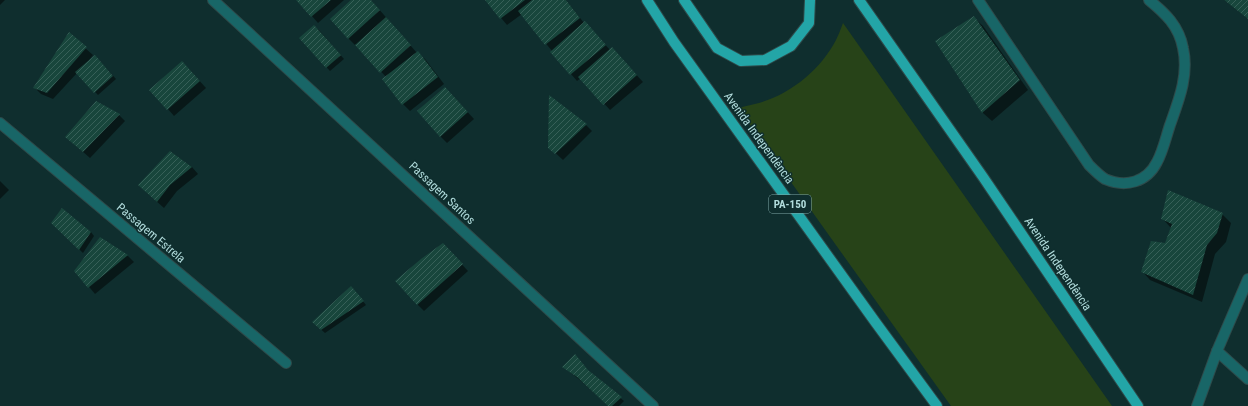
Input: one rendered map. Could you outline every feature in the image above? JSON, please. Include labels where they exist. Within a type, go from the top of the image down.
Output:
[{"type":"main road","name":"Avenida Independência","points":[[647,0],[674,42],[880,330],[937,406]]},
{"type":"main road","points":[[684,0],[717,48],[741,61],[765,60],[791,46],[809,23],[810,0]]},
{"type":"main road","name":"Avenida Independência","points":[[859,0],[978,171],[1138,406]]},
{"type":"street","name":"Passagem Santos","points":[[213,0],[653,406]]},
{"type":"street","points":[[978,0],[1089,165],[1104,179],[1120,183],[1138,182],[1150,173],[1158,161],[1183,84],[1185,66],[1183,47],[1177,30],[1165,14],[1149,0]]},
{"type":"street","name":"Passagem Estrela","points":[[0,123],[286,363]]},
{"type":"street","points":[[1197,406],[1217,351],[1248,279]]},
{"type":"street","points":[[1217,351],[1248,379]]},
{"type":"green space","points":[[843,23],[1112,406],[951,406],[738,108],[771,99],[804,79],[830,51]]},
{"type":"building","points":[[296,0],[331,0],[311,17]]},
{"type":"building","points":[[351,0],[371,0],[380,10],[348,39],[330,19]]},
{"type":"building","points":[[485,0],[525,0],[500,19]]},
{"type":"building","points":[[532,0],[566,0],[580,18],[545,45],[518,11]]},
{"type":"building","points":[[1224,0],[1248,0],[1248,19]]},
{"type":"building","points":[[974,16],[1020,80],[982,113],[935,41]]},
{"type":"building","points":[[386,17],[411,45],[380,73],[355,45]]},
{"type":"building","points":[[585,21],[606,45],[570,75],[550,52]]},
{"type":"building","points":[[314,25],[341,55],[326,68],[299,38]]},
{"type":"building","points":[[69,32],[87,47],[47,93],[33,88]]},
{"type":"building","points":[[612,47],[637,75],[603,105],[578,77]]},
{"type":"building","points":[[418,51],[438,77],[402,105],[382,79]]},
{"type":"building","points":[[95,55],[113,76],[94,93],[75,72]]},
{"type":"building","points":[[182,61],[200,81],[167,110],[149,90]]},
{"type":"building","points":[[445,87],[468,112],[440,137],[417,111]]},
{"type":"building","points":[[549,95],[587,124],[555,154],[548,148]]},
{"type":"building","points":[[96,101],[120,114],[83,152],[65,137]]},
{"type":"building","points":[[170,151],[192,167],[170,185],[157,202],[138,185]]},
{"type":"building","points":[[1168,190],[1223,213],[1217,233],[1207,245],[1193,295],[1141,272],[1151,241],[1165,243],[1172,224],[1161,219]]},
{"type":"building","points":[[62,208],[91,232],[79,250],[51,223]]},
{"type":"building","points":[[100,237],[128,255],[88,288],[74,271]]},
{"type":"building","points":[[443,243],[463,264],[417,305],[395,281]]},
{"type":"building","points":[[351,286],[364,301],[321,330],[312,322]]},
{"type":"building","points":[[575,354],[588,370],[622,397],[612,406],[608,406],[577,377],[562,367]]}]
